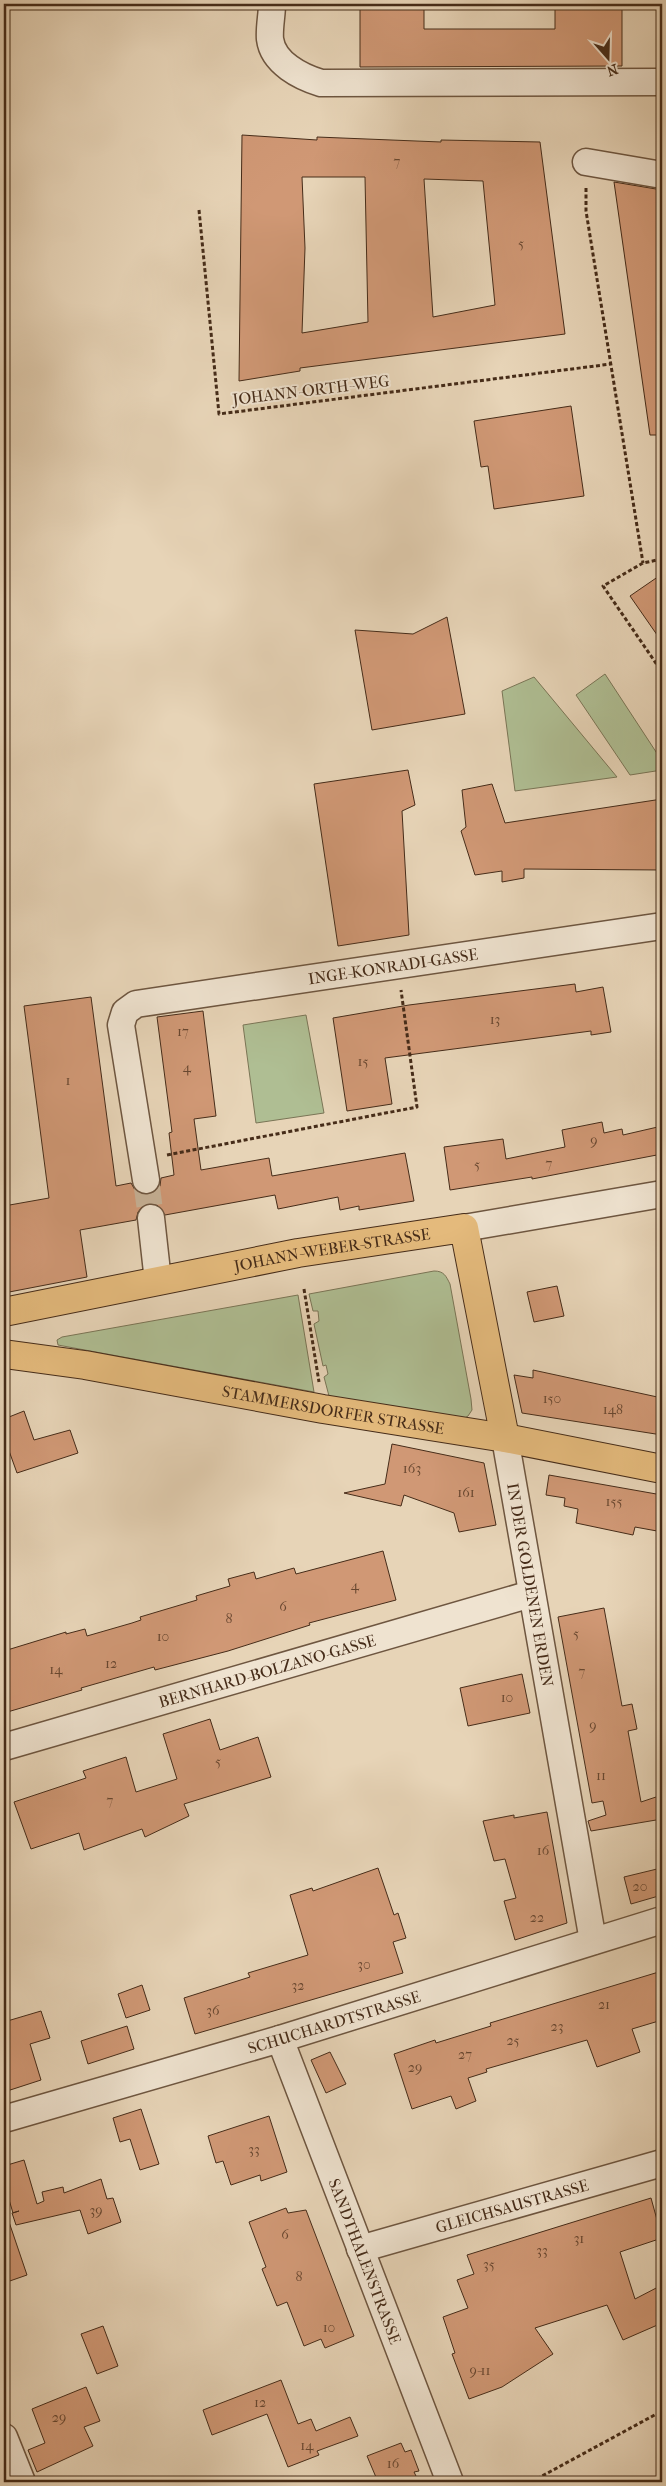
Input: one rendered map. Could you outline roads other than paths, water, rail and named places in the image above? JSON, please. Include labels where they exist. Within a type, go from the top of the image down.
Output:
[{"type":"main road","name":"JOHANN-WEBER-STRASSE","points":[[4,1312],[298,1253],[464,1228]]},
{"type":"main road","name":"IN DER GOLDENEN ERDEN","points":[[464,1228],[505,1438]]},
{"type":"main road","name":"STAMMERSDORFER STRASSE","points":[[4,1354],[84,1365],[323,1409],[505,1438],[662,1469]]},
{"type":"street","points":[[272,4],[270,40],[276,52],[287,66],[302,77],[321,83],[662,82]]},
{"type":"street","points":[[586,162],[662,175]]},
{"type":"street","name":"INGE-KONRADI-GASSE","points":[[144,1170],[121,1025],[125,1012],[136,1004],[662,926]]},
{"type":"street","name":"JOHANN-WEBER-STRASSE","points":[[464,1228],[662,1194]]},
{"type":"street","points":[[151,1218],[158,1281]]},
{"type":"street","name":"IN DER GOLDENEN ERDEN","points":[[505,1438],[593,1941]]},
{"type":"street","name":"BERNHARD-BOLZANO-GASSE","points":[[4,1746],[531,1594]]},
{"type":"street","name":"SCHUCHARDTSTRASSE","points":[[4,2119],[280,2039],[662,1920]]},
{"type":"street","name":"SANDTHALENSTRASSE","points":[[280,2039],[450,2482]]},
{"type":"street","name":"GLEICHSAUSTRASSE","points":[[360,2249],[662,2163]]},
{"type":"street","points":[[4,2437],[22,2482]]},
{"type":"tunnel","points":[[146,1180],[151,1218]]}]
